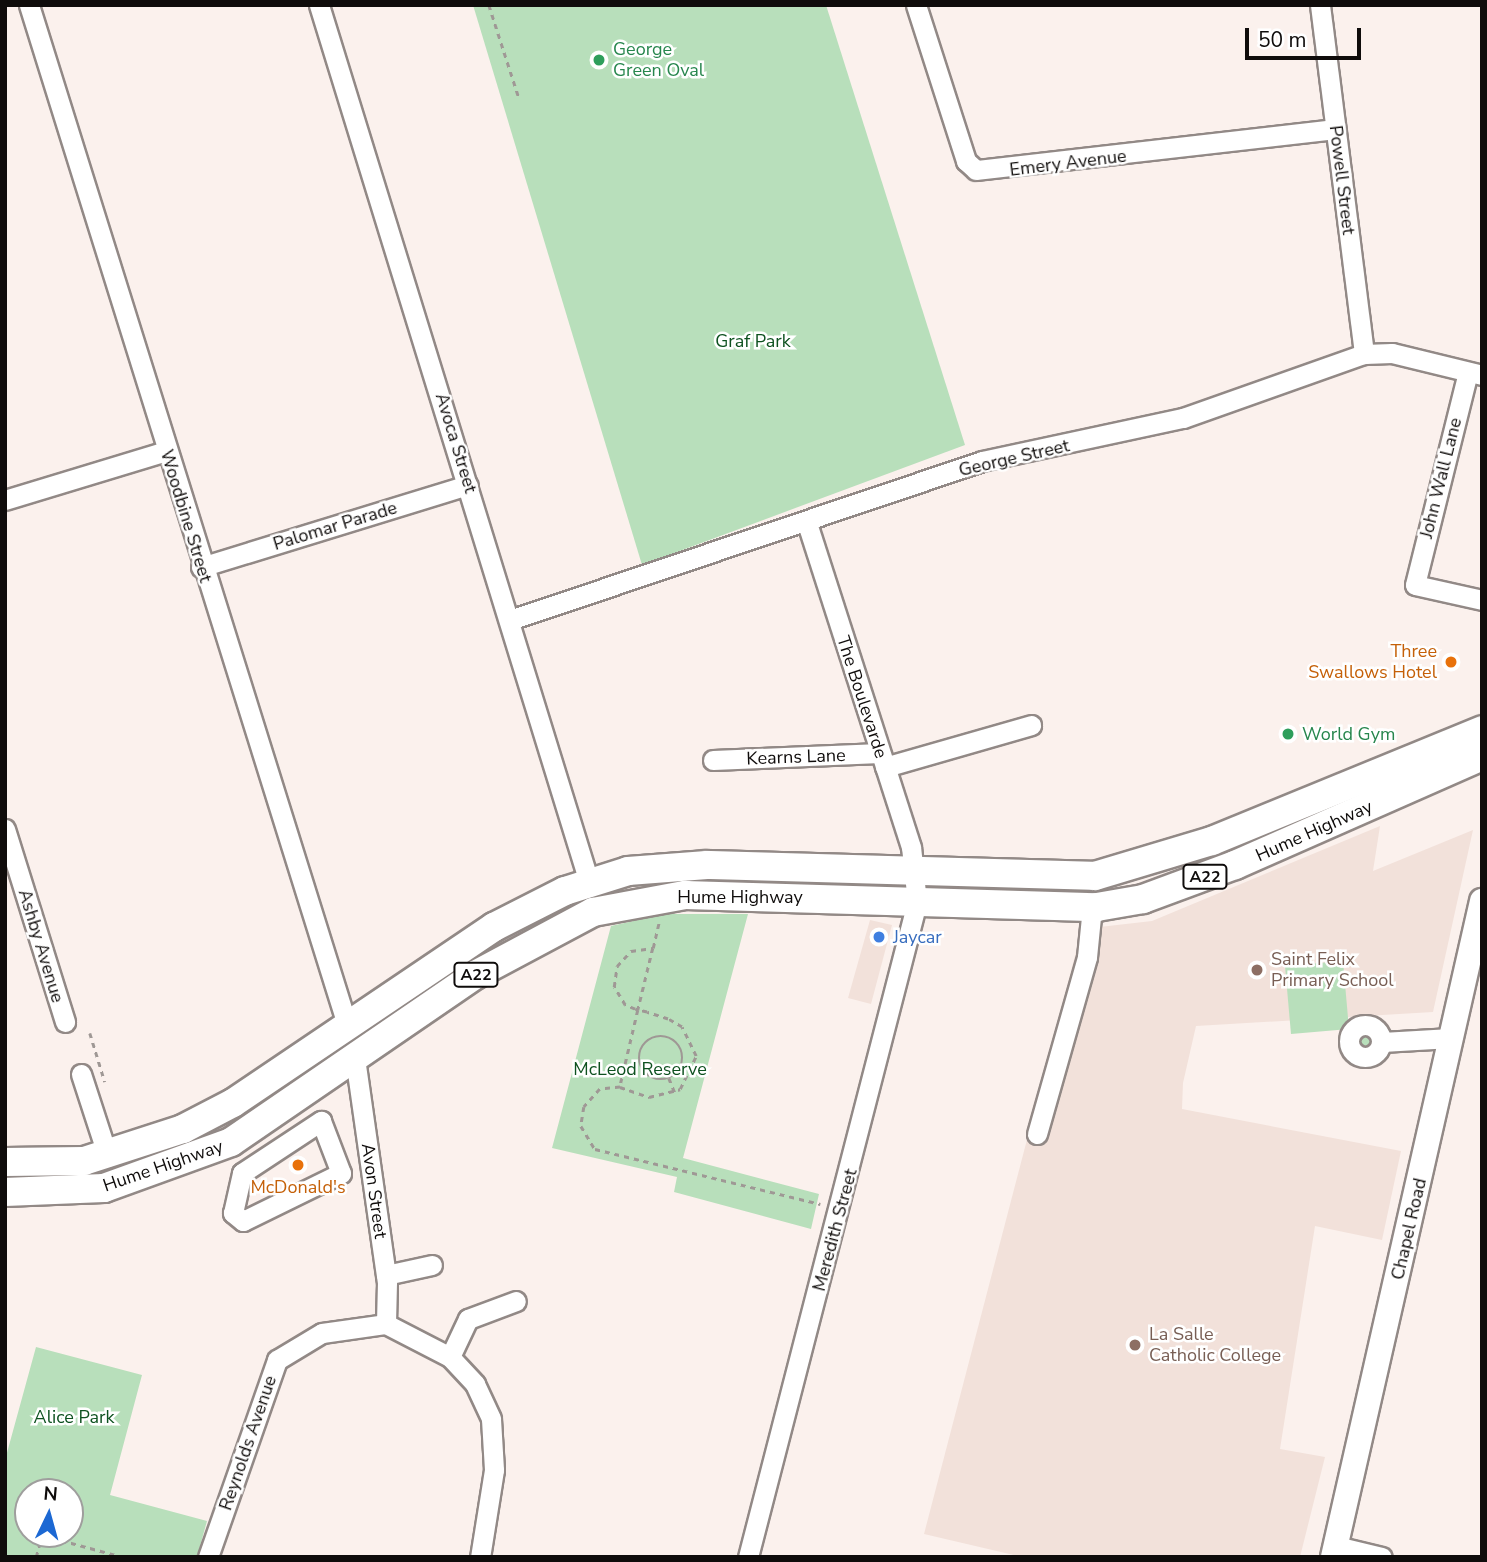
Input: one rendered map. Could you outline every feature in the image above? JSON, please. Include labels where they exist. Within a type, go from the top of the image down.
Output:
[{"type":"highway","name":"Hume Highway","points":[[5,1162],[47,1166],[108,1157],[233,1103],[446,955],[536,903],[589,883],[663,866],[1090,876],[1212,841],[1482,730]]},
{"type":"highway","name":"Hume Highway","points":[[5,1192],[85,1192],[172,1167],[251,1131],[507,955],[593,912],[685,895],[1092,907],[1143,899],[1236,865],[1482,756]]},
{"type":"highway","points":[[1090,876],[1092,907]]},
{"type":"main road","name":"Chapel Road","points":[[1334,1551],[1482,901]]},
{"type":"street","name":"Woodbine Street","points":[[29,5],[201,566],[347,1025]]},
{"type":"street","name":"Avoca Street","points":[[319,5],[589,883]]},
{"type":"street","name":"Emery Avenue","points":[[916,5],[966,161],[976,170],[1335,129]]},
{"type":"street","name":"Powell Street","points":[[1320,5],[1364,354]]},
{"type":"street","name":"George Street","points":[[510,620],[807,523],[982,461],[1183,418],[1364,354],[1392,352],[1475,374]]},
{"type":"street","name":"John Wall Lane","points":[[1475,374],[1415,585],[1482,600]]},
{"type":"street","points":[[5,500],[166,451]]},
{"type":"street","name":"Palomar Parade","points":[[201,566],[468,485]]},
{"type":"street","name":"The Boulevarde","points":[[807,523],[915,872],[917,902]]},
{"type":"street","name":"Kearns Lane","points":[[713,760],[882,760],[1031,725]]},
{"type":"street","name":"Ashby Avenue","points":[[5,829],[65,1022]]},
{"type":"street","name":"Meredith Street","points":[[748,1557],[917,902]]},
{"type":"street","points":[[1037,1134],[1087,957],[1092,907]]},
{"type":"street","points":[[1382,1042],[1451,1038]]},
{"type":"street","name":"Avon Street","points":[[355,1058],[386,1275],[387,1324]]},
{"type":"street","points":[[81,1074],[108,1157]]},
{"type":"street","points":[[321,1121],[341,1173],[243,1221],[233,1205],[242,1173],[321,1121]]},
{"type":"street","points":[[386,1275],[432,1265]]},
{"type":"street","points":[[450,1357],[468,1319],[516,1301]]},
{"type":"street","points":[[387,1324],[450,1357],[475,1384],[491,1419],[494,1469],[480,1557]]},
{"type":"street","name":"Reynolds Avenue","points":[[208,1557],[277,1360],[323,1333],[387,1324]]},
{"type":"street","points":[[1334,1551],[1382,1557]]},
{"type":"path","points":[[489,5],[519,98]]},
{"type":"path","points":[[620,1087],[662,912]]},
{"type":"path","points":[[653,948],[631,951],[617,966],[618,996],[638,1010],[668,1019],[691,1037],[692,1074],[675,1093],[649,1097],[620,1087],[600,1088],[584,1107],[580,1126],[595,1149],[820,1204]]},
{"type":"path","points":[[658,1032],[681,1049],[680,1063],[669,1078],[648,1080],[640,1070],[647,1039],[658,1032]]},
{"type":"path","points":[[90,1033],[105,1082]]},
{"type":"path","points":[[669,1078],[675,1093]]},
{"type":"path","points":[[36,1557],[42,1535],[122,1557]]},
{"type":"shaded area","name":"La Salle Catholic College","points":[[1380,826],[1373,871],[1473,830],[1433,1012],[1196,1026],[1183,1083],[1182,1109],[1401,1151],[1382,1240],[1315,1226],[1280,1449],[1325,1457],[1300,1557],[1022,1557],[924,1534],[1082,929],[1152,921]]},
{"type":"shaded area","points":[[870,920],[892,925],[871,1004],[848,998]]},
{"type":"green space","name":"Graf Park","points":[[473,5],[826,5],[965,445],[642,565]]},
{"type":"green space","name":"McLeod Reserve","points":[[665,914],[748,914],[683,1158],[819,1194],[811,1229],[674,1192],[677,1177],[552,1148],[611,926]]},
{"type":"green space","points":[[1343,961],[1349,1029],[1291,1034],[1285,966]]},
{"type":"green space","points":[[1366,1032],[1373,1035],[1376,1042],[1373,1049],[1366,1052],[1359,1049],[1356,1042],[1359,1035]]},
{"type":"green space","name":"Alice Park","points":[[36,1347],[142,1375],[110,1495],[207,1521],[197,1557],[5,1557],[5,1460]]},
{"type":"place","name":"George Green Oval","points":[[599,60]]},
{"type":"place","name":"Three Swallows Hotel","points":[[1451,662]]},
{"type":"place","name":"World Gym","points":[[1288,734]]},
{"type":"place","name":"Jaycar","points":[[879,937]]},
{"type":"place","name":"Saint Felix Primary School","points":[[1257,970]]},
{"type":"place","name":"McDonald's","points":[[298,1165]]},
{"type":"place","name":"La Salle Catholic College","points":[[1135,1345]]}]
